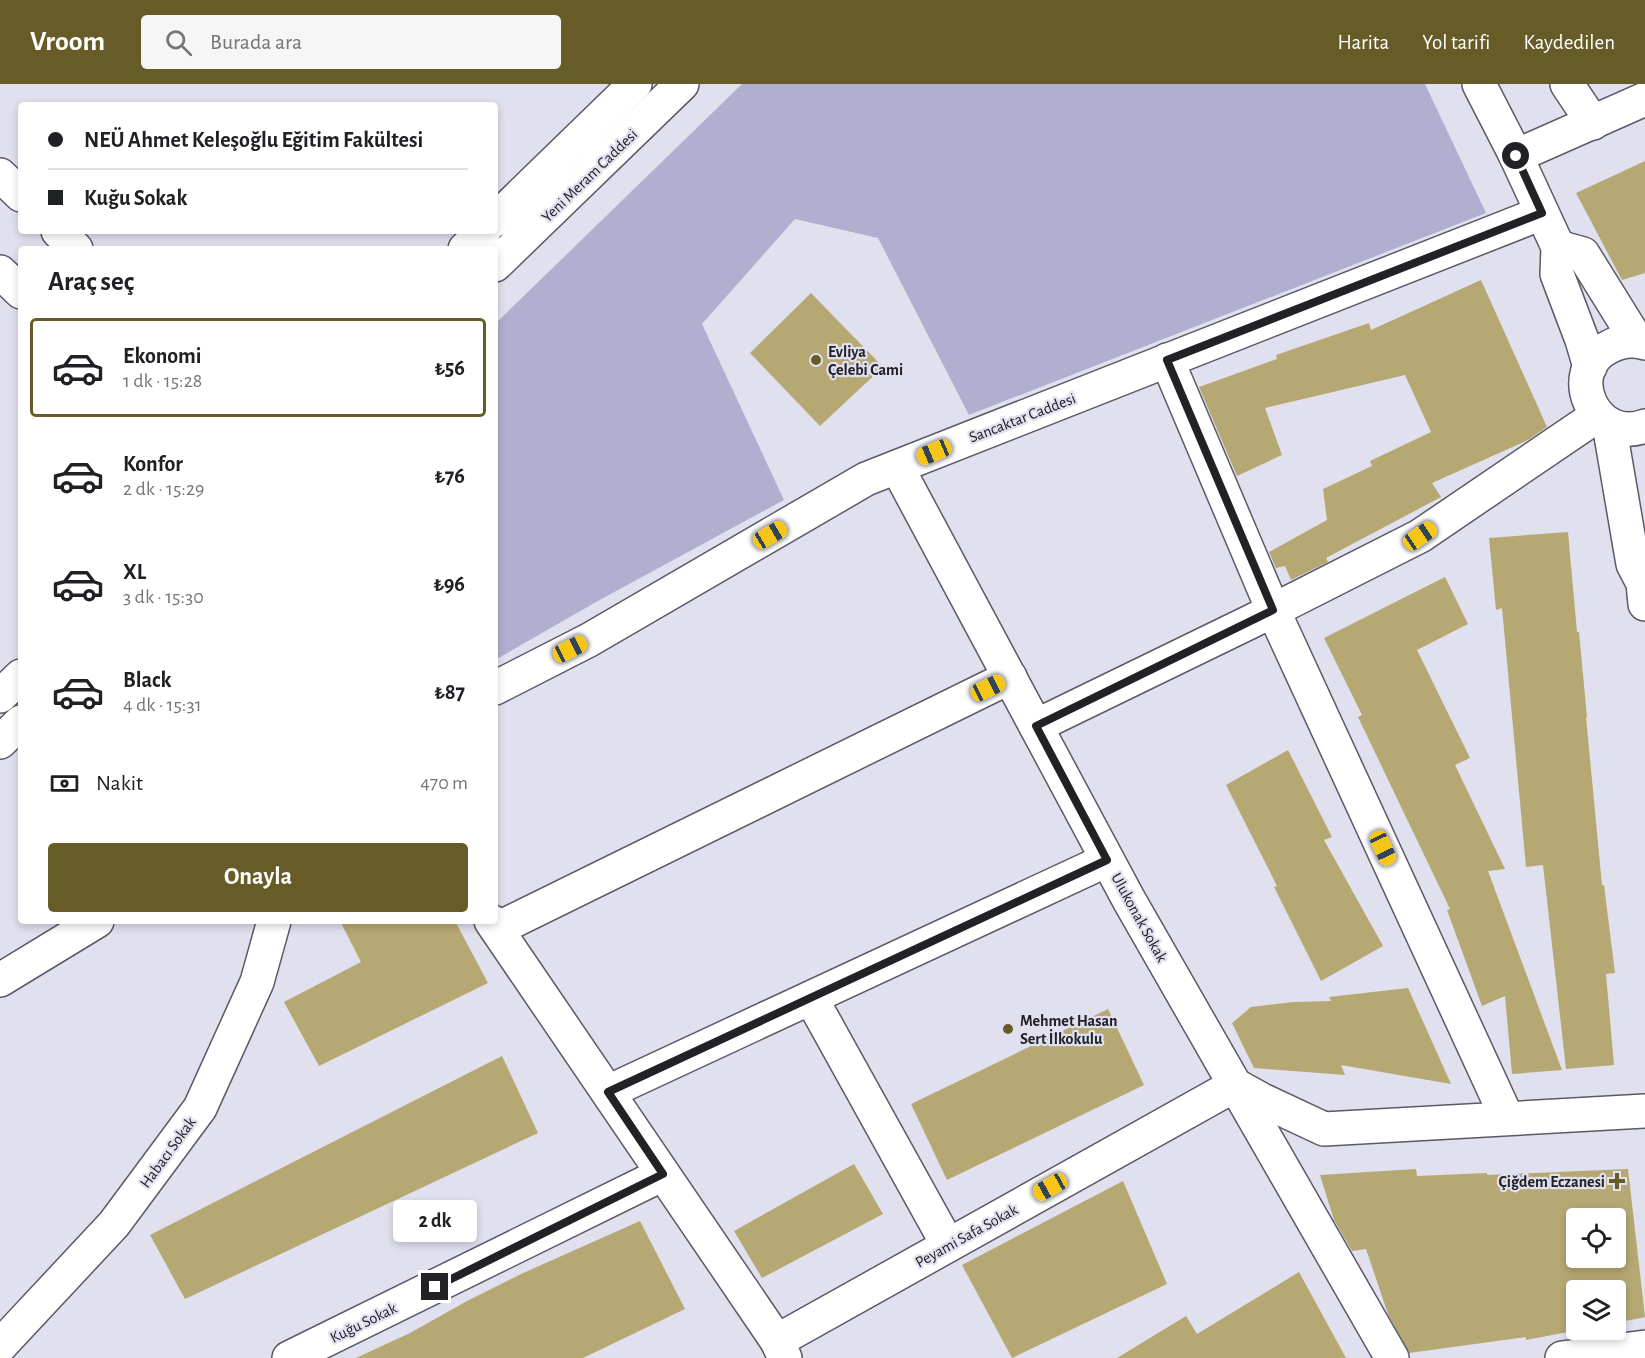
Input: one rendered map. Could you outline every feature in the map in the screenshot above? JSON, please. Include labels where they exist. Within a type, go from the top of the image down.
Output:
[{"type":"street","name":"Yeni Meram Caddesi","points":[[498,217],[635,84]]},
{"type":"street","name":"Yeni Meram Caddesi","points":[[498,262],[682,84]]},
{"type":"street","points":[[1479,84],[1516,156],[1558,247],[1557,274],[1590,367]]},
{"type":"street","points":[[1567,84],[1593,123]]},
{"type":"street","points":[[1516,156],[1645,99]]},
{"type":"street","points":[[0,175],[18,192]]},
{"type":"street","name":"Sancaktar Caddesi","points":[[498,686],[589,640],[866,479],[1542,213]]},
{"type":"street","points":[[61,234],[73,246]]},
{"type":"street","points":[[468,246],[481,234]]},
{"type":"street","points":[[1558,247],[1583,254],[1641,342]]},
{"type":"street","points":[[0,272],[18,289]]},
{"type":"street","points":[[1641,342],[1616,343],[1603,349],[1592,361],[1587,374],[1586,389],[1589,403],[1603,420],[1624,429],[1645,426]]},
{"type":"street","points":[[1167,360],[1273,610],[1507,1118]]},
{"type":"street","points":[[1036,726],[1420,536],[1603,420]]},
{"type":"street","points":[[1603,420],[1633,564],[1644,588]]},
{"type":"street","name":"Ulukonak Sokak","points":[[897,467],[1107,860],[1248,1092],[1392,1358]]},
{"type":"street","points":[[498,923],[1010,677]]},
{"type":"street","points":[[0,696],[18,679]]},
{"type":"street","points":[[0,742],[18,725]]},
{"type":"street","points":[[608,1092],[1107,860]]},
{"type":"street","points":[[0,980],[92,924]]},
{"type":"street","name":"Habacı Sokak","points":[[0,1346],[114,1224],[200,1108],[257,982],[273,924]]},
{"type":"street","points":[[494,925],[781,1349]]},
{"type":"street","points":[[811,998],[948,1245]]},
{"type":"street","points":[[1248,1092],[1324,1129],[1645,1111]]},
{"type":"street","name":"Peyami Safa Sokak","points":[[781,1349],[948,1245],[1248,1092]]},
{"type":"street","name":"Kuğu Sokak","points":[[290,1358],[663,1174]]},
{"type":"street","points":[[1562,1358],[1645,1347]]},
{"type":"shaded area","points":[[742,84],[1425,84],[1486,213],[969,415],[878,238],[795,219],[702,324],[784,500],[498,658],[498,321]]},
{"type":"building","points":[[1645,161],[1645,273],[1622,280],[1576,193]]},
{"type":"building","points":[[1481,280],[1547,427],[1528,440],[1432,483],[1441,497],[1326,558],[1328,562],[1291,580],[1285,566],[1276,568],[1269,552],[1327,520],[1323,489],[1372,466],[1370,461],[1431,432],[1405,375],[1265,408],[1282,455],[1237,476],[1199,387],[1277,359],[1276,355],[1369,323],[1371,330]]},
{"type":"building","name":"Evliya Çelebi Cami","points":[[811,293],[883,367],[820,426],[750,353]]},
{"type":"building","points":[[1568,532],[1602,885],[1604,885],[1615,973],[1606,974],[1614,1065],[1566,1069],[1543,865],[1526,867],[1502,608],[1496,610],[1489,538]]},
{"type":"building","points":[[1445,577],[1468,624],[1417,650],[1470,758],[1455,765],[1505,869],[1488,871],[1562,1070],[1512,1074],[1505,996],[1482,1006],[1447,910],[1450,909],[1358,717],[1362,715],[1324,638]]},
{"type":"building","points":[[1288,750],[1332,837],[1324,840],[1383,946],[1321,981],[1274,887],[1277,886],[1226,785]]},
{"type":"building","points":[[342,924],[457,924],[488,983],[319,1066],[284,1002],[361,962]]},
{"type":"building","points":[[1408,988],[1451,1084],[1341,1065],[1345,1075],[1254,1068],[1232,1023],[1251,1007],[1331,1001],[1329,997]]},
{"type":"building","points":[[1108,1009],[1144,1085],[947,1180],[911,1104]]},
{"type":"building","points":[[502,1056],[538,1133],[185,1299],[150,1235]]},
{"type":"building","points":[[854,1164],[883,1214],[762,1278],[734,1231]]},
{"type":"building","points":[[1416,1169],[1417,1176],[1628,1169],[1645,1317],[1626,1321],[1626,1280],[1566,1280],[1566,1332],[1526,1340],[1526,1337],[1409,1353],[1388,1314],[1366,1249],[1352,1251],[1334,1220],[1320,1175]]},
{"type":"building","points":[[1123,1181],[1167,1284],[1012,1358],[962,1265]]},
{"type":"building","points":[[640,1221],[685,1309],[583,1358],[356,1358],[410,1333],[521,1274]]},
{"type":"building","points":[[1299,1272],[1346,1358],[1117,1358],[1186,1316],[1197,1334]]},
{"type":"place","name":"Evliya Çelebi Cami","points":[[816,360]]},
{"type":"place","name":"Mehmet Hasan Sert İlkokulu","points":[[1008,1029]]},
{"type":"place","name":"Çiğdem Eczanesi","points":[[1617,1181]]},
{"type":"route","points":[[435,1287],[663,1174],[608,1092],[1107,860],[1036,726],[1273,610],[1167,360],[1542,213],[1516,156]]}]
